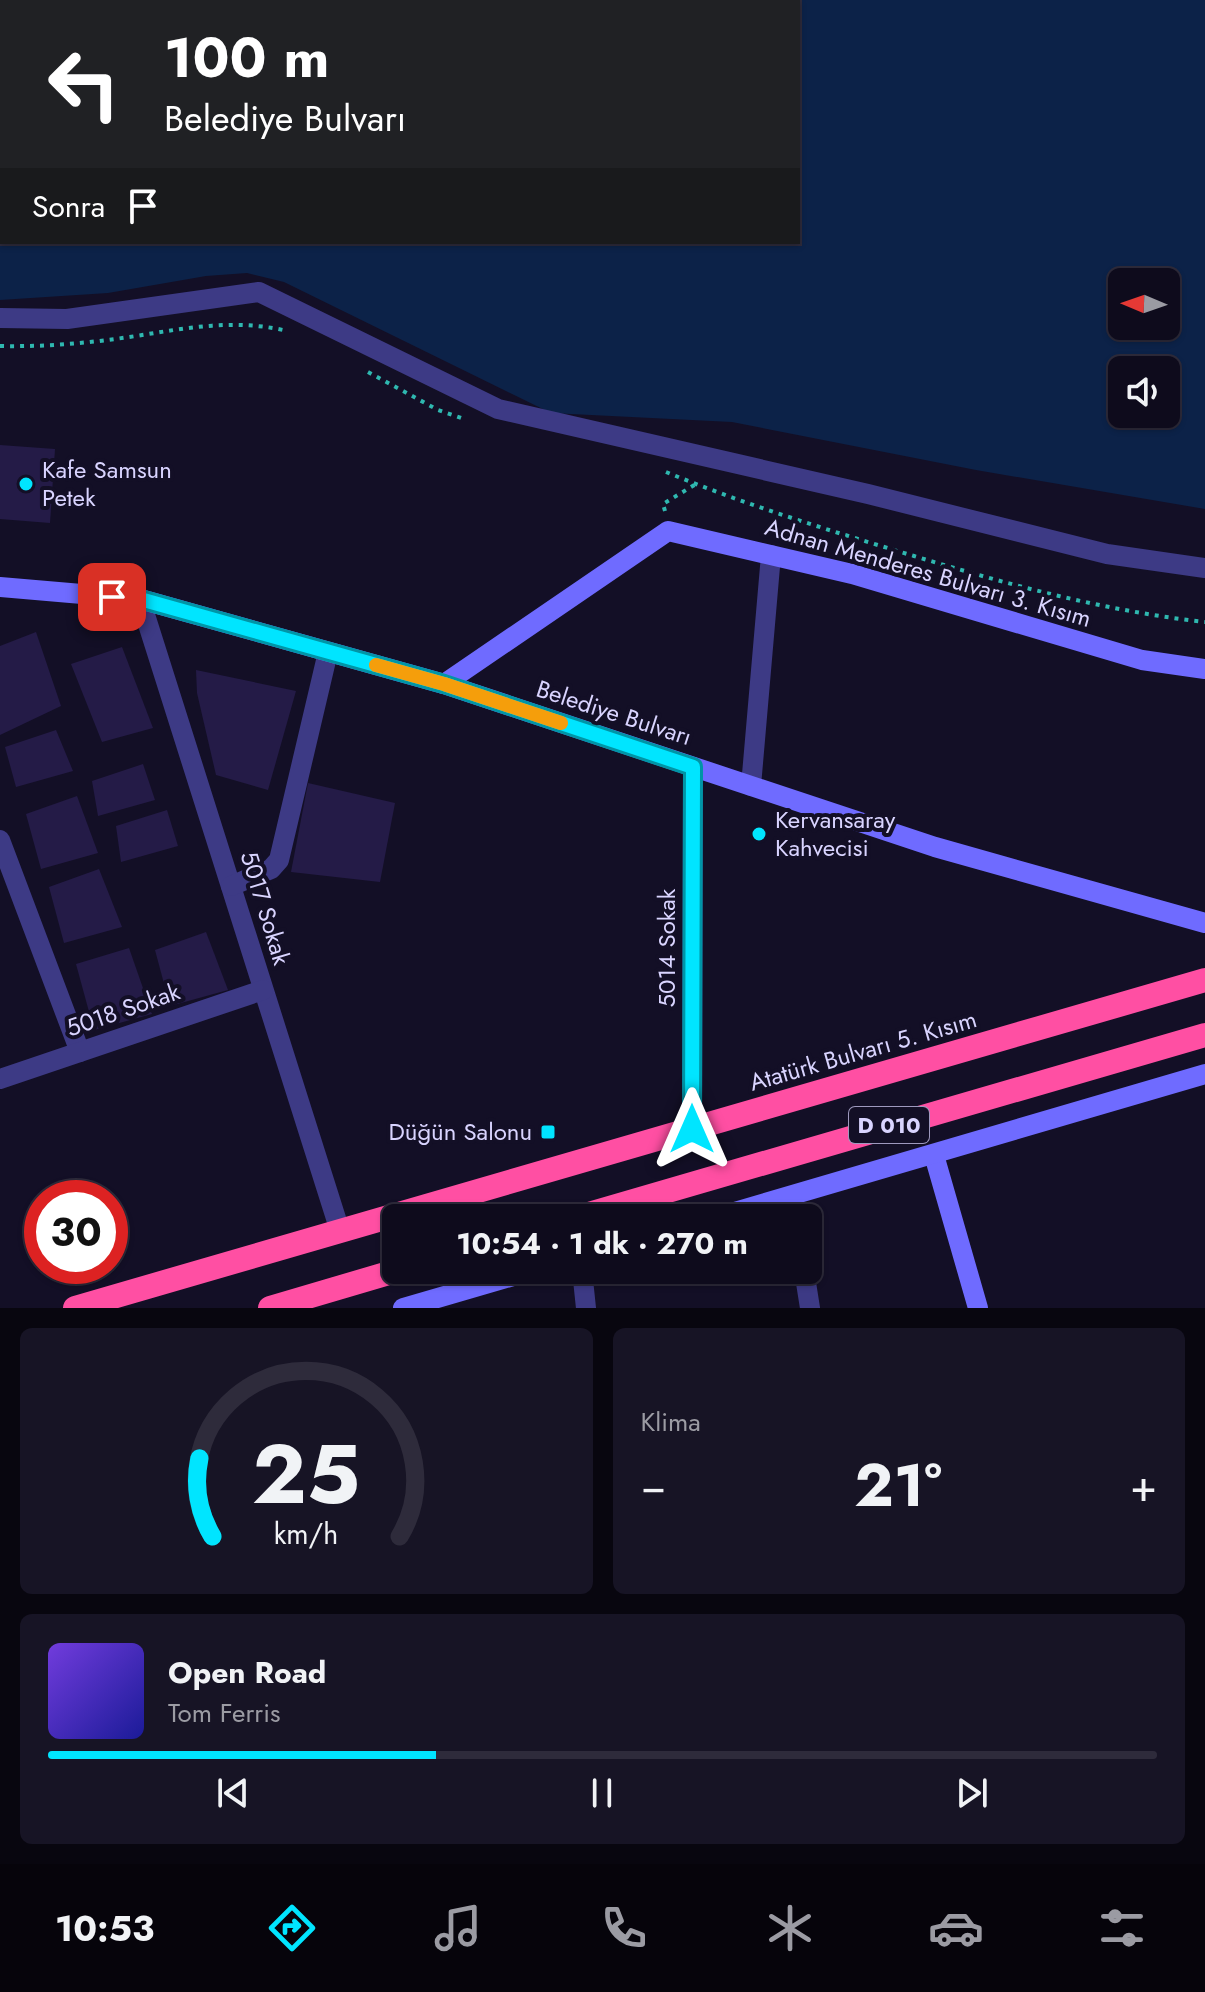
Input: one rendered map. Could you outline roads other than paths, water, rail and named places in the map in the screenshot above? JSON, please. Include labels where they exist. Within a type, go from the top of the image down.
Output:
[{"type":"highway","name":"Atatürk Bulvarı 5. Kısım","points":[[75,1308],[1205,980]]},
{"type":"highway","name":"D 010","points":[[623,1204],[1205,1035]]},
{"type":"highway","points":[[270,1308],[382,1275]]},
{"type":"street","points":[[0,318],[67,319],[259,292],[498,409],[868,494],[1107,554],[1205,568]]},
{"type":"street","name":"Adnan Menderes Bulvarı 3. Kısım","points":[[444,684],[668,531],[852,574],[1142,660],[1205,669]]},
{"type":"street","points":[[751,786],[771,555]]},
{"type":"street","name":"Belediye Bulvarı","points":[[0,587],[140,599],[444,684],[935,847],[1205,923]]},
{"type":"street","name":"5017 Sokak","points":[[140,599],[340,1231]]},
{"type":"street","points":[[231,886],[271,869],[279,860],[328,652]]},
{"type":"street","name":"5014 Sokak","points":[[692,1129],[693,767]]},
{"type":"street","points":[[0,840],[80,1052]]},
{"type":"street","name":"5018 Sokak","points":[[0,1079],[263,990]]},
{"type":"street","points":[[763,1204],[1205,1074]]},
{"type":"street","points":[[934,1155],[978,1308]]},
{"type":"street","points":[[791,1196],[792,1204]]},
{"type":"street","points":[[403,1308],[486,1284]]},
{"type":"street","points":[[583,1284],[586,1308]]},
{"type":"street","points":[[806,1284],[810,1308]]},
{"type":"water","points":[[800,0],[1205,0],[1205,509],[976,470],[732,422],[551,413],[284,282],[247,273],[206,276],[108,293],[0,300],[0,244],[800,244]]},
{"type":"place","name":"Kafe Samsun Petek","points":[[26,484]]},
{"type":"place","name":"Kervansaray Kahvecisi","points":[[759,834]]},
{"type":"place","name":"Düğün Salonu","points":[[548,1132]]}]
